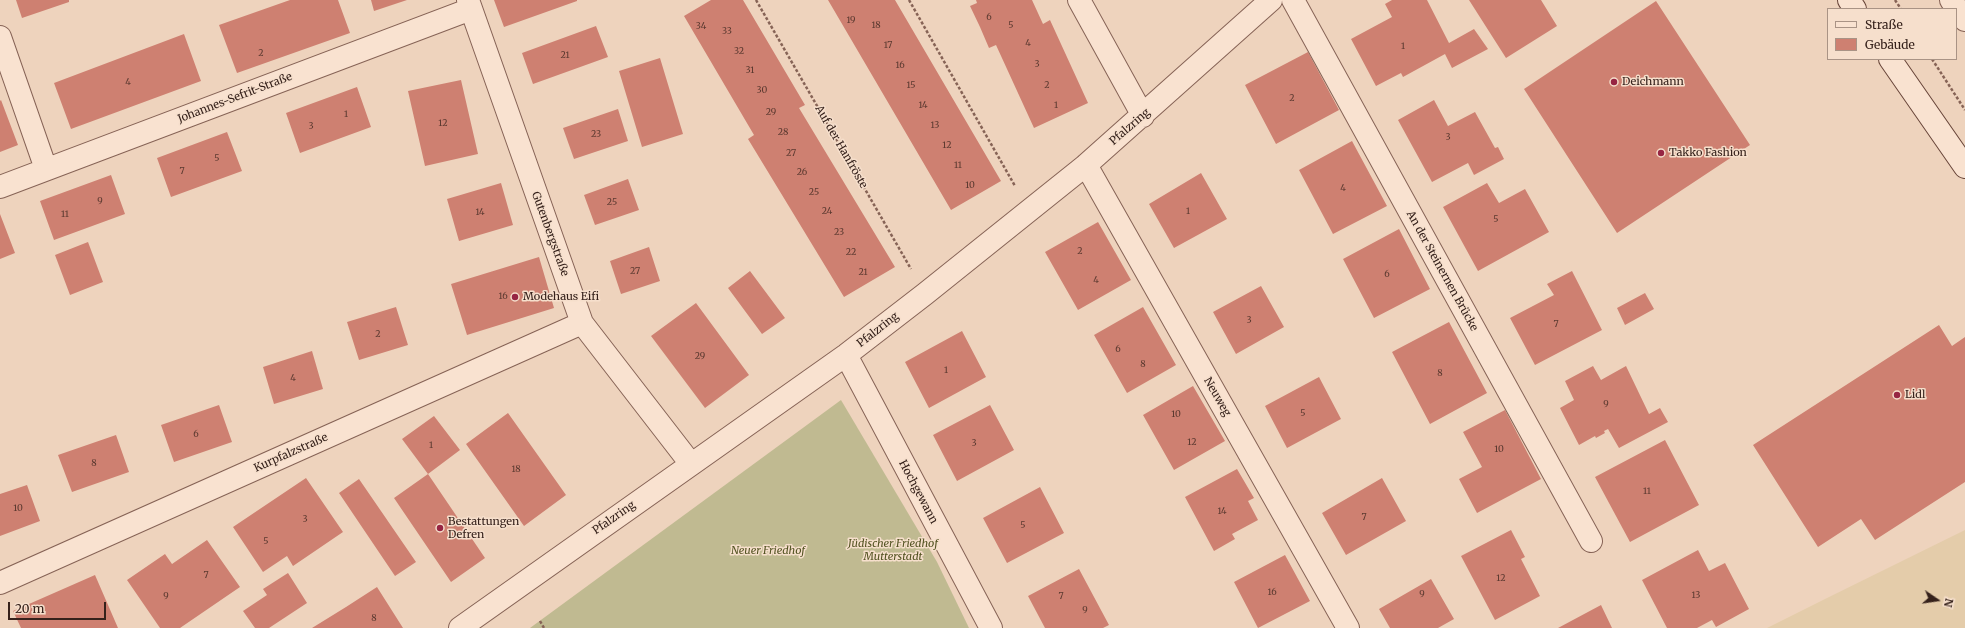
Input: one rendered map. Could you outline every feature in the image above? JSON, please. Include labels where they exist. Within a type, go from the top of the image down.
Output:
[{"type":"street","points":[[1079,0],[1143,116]]},
{"type":"street","name":"Pfalzring","points":[[460,628],[846,355],[925,294],[1086,165],[1143,116],[1270,0]]},
{"type":"street","name":"An der Steinernen Brücke","points":[[1293,0],[1591,541]]},
{"type":"street","name":"Johannes-Sefrit-Straße","points":[[0,187],[469,5]]},
{"type":"street","name":"Gutenbergstraße","points":[[469,5],[582,323],[691,464]]},
{"type":"street","points":[[1957,9],[1965,20]]},
{"type":"street","points":[[0,37],[46,169]]},
{"type":"street","points":[[1891,60],[1965,166]]},
{"type":"street","name":"Neuweg","points":[[1086,165],[1348,628]]},
{"type":"street","name":"Kurpfalzstraße","points":[[0,583],[582,323]]},
{"type":"street","name":"Hochgewann","points":[[846,355],[991,628]]},
{"type":"path","name":"Auf der Hanfröste","points":[[756,0],[925,294]]},
{"type":"path","points":[[910,0],[1029,211]]},
{"type":"path","points":[[1933,60],[1965,110]]},
{"type":"path","points":[[540,621],[544,628]]},
{"type":"shaded area","points":[[1965,530],[1965,628],[1767,628],[1823,600]]},
{"type":"green space","name":"Neuer Friedhof","points":[[841,400],[937,562],[969,628],[530,628]]},
{"type":"building","points":[[16,0],[69,0],[69,2],[22,18]]},
{"type":"building","points":[[290,0],[338,0],[350,33],[237,73],[219,25]]},
{"type":"building","points":[[371,0],[407,0],[374,11]]},
{"type":"building","points":[[494,0],[577,0],[577,1],[504,27]]},
{"type":"building","points":[[711,0],[743,0],[805,105],[799,108],[895,267],[844,297],[748,139],[754,135],[684,16]]},
{"type":"building","points":[[828,0],[895,0],[1001,181],[951,210]]},
{"type":"building","points":[[976,0],[1032,0],[1043,24],[1050,20],[1088,103],[1034,128],[996,45],[989,48],[970,6],[977,3]]},
{"type":"building","points":[[1392,0],[1427,0],[1449,43],[1474,29],[1488,49],[1452,68],[1445,54],[1403,77],[1401,73],[1376,86],[1351,39],[1392,17],[1385,4]]},
{"type":"building","points":[[1469,0],[1541,0],[1557,26],[1506,58]]},
{"type":"building","points":[[1656,1],[1750,145],[1617,233],[1524,89]]},
{"type":"building","points":[[596,26],[608,57],[533,84],[522,53]]},
{"type":"building","points":[[184,34],[201,81],[71,129],[54,83]]},
{"type":"building","points":[[1308,52],[1339,110],[1276,144],[1245,85]]},
{"type":"building","points":[[660,58],[683,134],[642,147],[619,71]]},
{"type":"building","points":[[461,80],[478,154],[425,166],[408,91]]},
{"type":"building","points":[[357,87],[371,127],[300,153],[286,113]]},
{"type":"building","points":[[1,100],[18,145],[0,152],[0,101]]},
{"type":"building","points":[[1434,100],[1448,126],[1475,112],[1495,148],[1498,147],[1504,159],[1474,175],[1468,163],[1432,182],[1398,120]]},
{"type":"building","points":[[618,109],[628,141],[574,159],[563,128]]},
{"type":"building","points":[[227,132],[242,171],[171,197],[157,158]]},
{"type":"building","points":[[1352,141],[1387,206],[1333,234],[1299,170]]},
{"type":"building","points":[[1201,173],[1227,219],[1174,248],[1149,204]]},
{"type":"building","points":[[111,175],[125,214],[54,240],[40,201]]},
{"type":"building","points":[[628,179],[639,210],[595,225],[584,195]]},
{"type":"building","points":[[501,183],[513,225],[459,241],[447,199]]},
{"type":"building","points":[[1487,183],[1499,203],[1525,189],[1549,232],[1478,271],[1443,207]]},
{"type":"building","points":[[0,214],[15,253],[0,259]]},
{"type":"building","points":[[1098,222],[1131,280],[1078,310],[1045,252]]},
{"type":"building","points":[[1399,229],[1430,289],[1374,318],[1343,259]]},
{"type":"building","points":[[88,242],[103,282],[70,295],[55,255]]},
{"type":"building","points":[[649,247],[660,281],[621,294],[610,261]]},
{"type":"building","points":[[539,257],[554,308],[467,335],[451,284]]},
{"type":"building","points":[[750,271],[785,318],[762,334],[728,288]]},
{"type":"building","points":[[1572,271],[1602,330],[1535,365],[1510,318],[1554,295],[1547,284]]},
{"type":"building","points":[[1261,286],[1284,327],[1236,354],[1213,312]]},
{"type":"building","points":[[1645,293],[1654,309],[1625,325],[1617,308]]},
{"type":"building","points":[[696,303],[749,375],[705,408],[651,336]]},
{"type":"building","points":[[396,307],[408,345],[359,360],[347,322]]},
{"type":"building","points":[[1143,307],[1176,365],[1127,393],[1094,335]]},
{"type":"building","points":[[1449,322],[1487,393],[1430,424],[1392,352]]},
{"type":"building","name":"Lidl","points":[[1939,325],[1952,346],[1965,337],[1965,482],[1875,540],[1861,519],[1818,547],[1753,445]]},
{"type":"building","points":[[962,331],[986,377],[929,408],[905,362]]},
{"type":"building","points":[[312,351],[323,389],[274,404],[263,367]]},
{"type":"building","points":[[1593,366],[1601,380],[1626,366],[1649,414],[1660,408],[1668,422],[1619,448],[1608,429],[1604,431],[1605,433],[1596,438],[1595,436],[1579,445],[1560,408],[1574,400],[1565,381]]},
{"type":"building","points":[[1319,377],[1341,419],[1287,448],[1265,406]]},
{"type":"building","points":[[1193,386],[1225,441],[1174,470],[1143,415]]},
{"type":"building","points":[[219,405],[232,442],[174,462],[161,425]]},
{"type":"building","points":[[990,405],[1014,450],[957,481],[933,435]]},
{"type":"building","points":[[1505,410],[1541,479],[1477,513],[1459,479],[1482,467],[1463,432]]},
{"type":"building","points":[[508,413],[566,495],[524,526],[466,444]]},
{"type":"building","points":[[434,416],[460,450],[428,474],[402,439]]},
{"type":"building","points":[[116,435],[129,472],[72,492],[58,455]]},
{"type":"building","points":[[1665,440],[1699,505],[1630,542],[1595,477]]},
{"type":"building","points":[[1237,469],[1254,498],[1248,501],[1258,520],[1232,534],[1235,539],[1214,551],[1185,497]]},
{"type":"building","name":"Bestattungen Defren","points":[[428,474],[485,558],[451,582],[394,498]]},
{"type":"building","points":[[306,478],[343,532],[293,566],[287,556],[263,572],[233,527]]},
{"type":"building","points":[[1382,478],[1406,521],[1346,555],[1322,513]]},
{"type":"building","points":[[359,479],[416,562],[395,576],[339,493]]},
{"type":"building","points":[[27,485],[40,521],[0,536],[0,494]]},
{"type":"building","points":[[1040,487],[1064,533],[1007,563],[983,518]]},
{"type":"building","points":[[1511,530],[1525,557],[1521,559],[1540,596],[1495,620],[1461,556]]},
{"type":"building","points":[[207,540],[240,587],[180,628],[160,628],[127,580],[165,554],[172,564]]},
{"type":"building","points":[[1698,550],[1709,571],[1725,563],[1749,609],[1716,627],[1712,620],[1697,628],[1667,628],[1642,580]]},
{"type":"building","points":[[1285,555],[1310,601],[1258,628],[1234,582]]},
{"type":"building","points":[[1079,569],[1109,625],[1103,628],[1045,628],[1028,596]]},
{"type":"building","points":[[288,573],[307,603],[269,628],[255,628],[243,611],[267,595],[263,589]]},
{"type":"building","points":[[95,575],[118,628],[21,628],[13,611]]},
{"type":"building","points":[[1431,579],[1454,619],[1438,628],[1390,628],[1379,609]]},
{"type":"building","points":[[377,587],[403,628],[312,628],[346,607]]},
{"type":"building","points":[[1601,605],[1612,628],[1558,628]]},
{"type":"place","name":"Deichmann","points":[[1614,82]]},
{"type":"place","name":"Takko Fashion","points":[[1661,153]]},
{"type":"place","name":"Modehaus Eifi","points":[[515,297]]},
{"type":"place","name":"Lidl","points":[[1897,395]]},
{"type":"place","name":"Bestattungen Defren","points":[[440,528]]},
{"type":"park label","name":"Jüdischer Friedhof Mutterstadt","points":[[893,550]]}]
